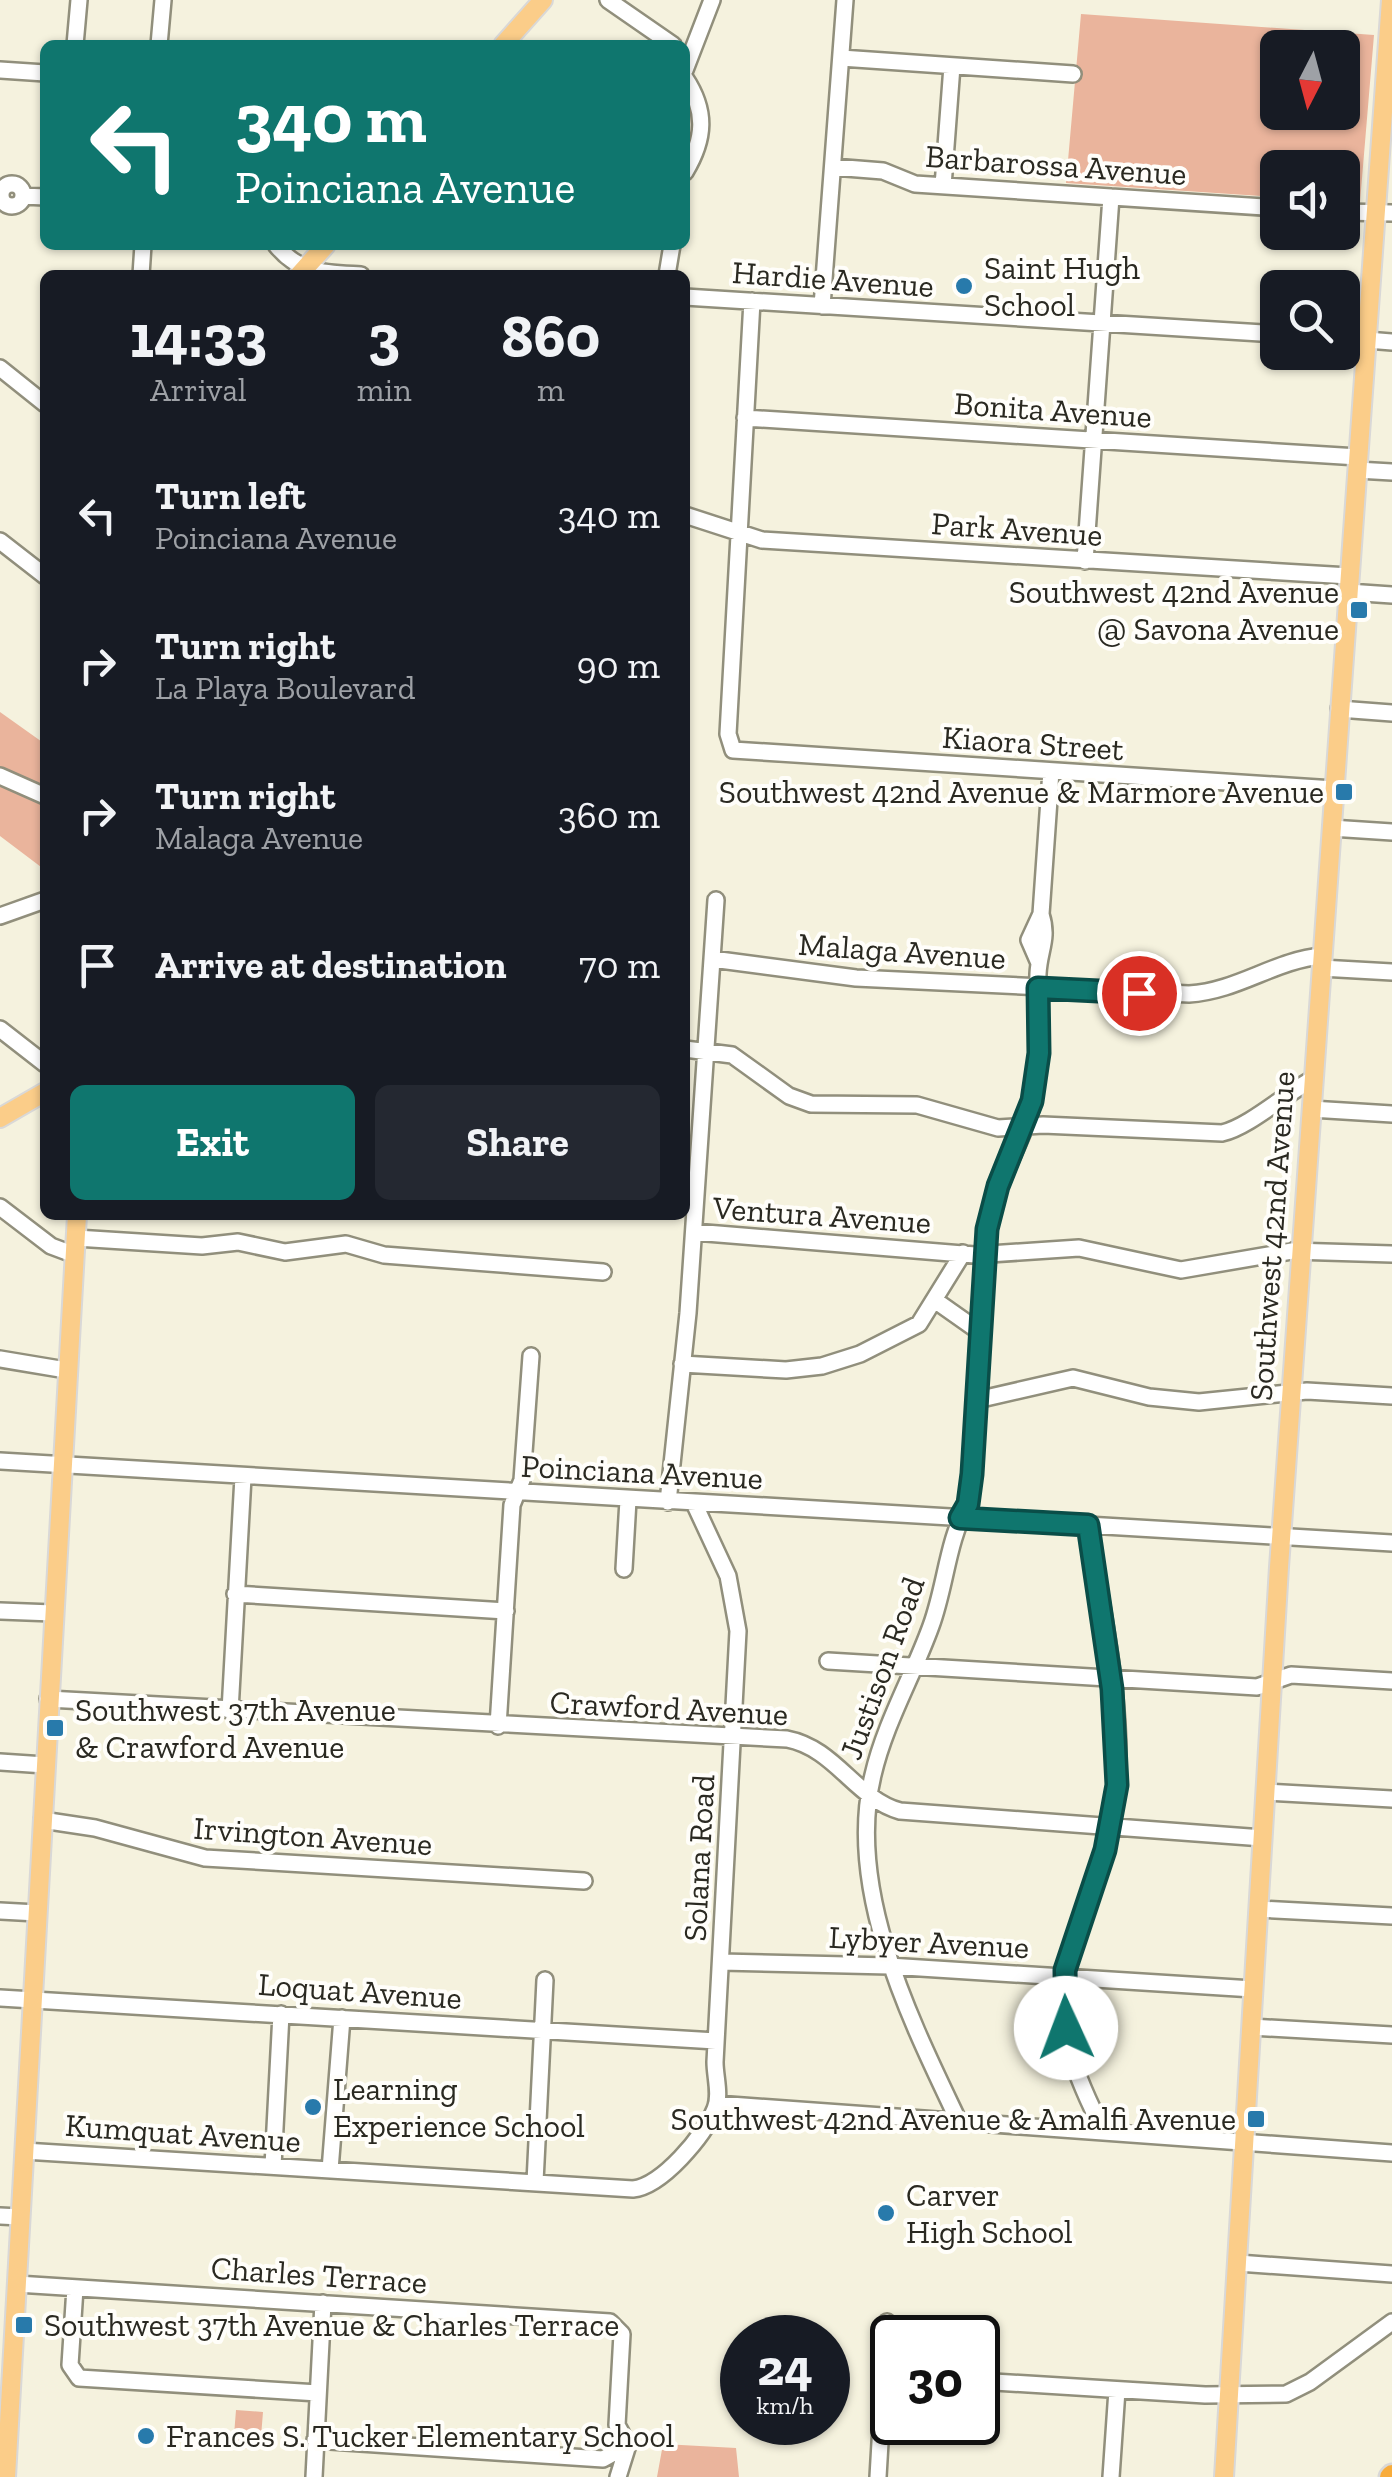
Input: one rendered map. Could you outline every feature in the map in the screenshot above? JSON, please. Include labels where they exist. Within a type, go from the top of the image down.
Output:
[{"type":"main road","points":[[507,40],[543,0]]},
{"type":"main road","name":"Southwest 42nd Avenue","points":[[1224,2477],[1281,1537],[1366,340],[1383,213],[1391,0]]},
{"type":"main road","points":[[303,270],[321,250]]},
{"type":"main road","points":[[0,1118],[40,1095]]},
{"type":"main road","points":[[6,2477],[7,2330],[16,2284],[78,1220]]},
{"type":"street","points":[[75,40],[79,0]]},
{"type":"street","points":[[159,40],[163,0]]},
{"type":"street","points":[[608,0],[665,40]]},
{"type":"street","points":[[690,53],[712,0]]},
{"type":"street","points":[[822,306],[846,0]]},
{"type":"street","points":[[841,58],[1073,74]]},
{"type":"street","points":[[943,186],[952,66]]},
{"type":"street","points":[[0,70],[40,74]]},
{"type":"street","points":[[690,90],[703,122],[700,144],[690,163]]},
{"type":"street","name":"Barbarossa Avenue","points":[[833,166],[880,170],[906,182],[943,186],[1260,207]]},
{"type":"street","points":[[23,196],[40,197]]},
{"type":"street","points":[[1086,561],[1111,197]]},
{"type":"street","points":[[280,250],[299,270]]},
{"type":"street","name":"Hardie Avenue","points":[[690,297],[1260,333]]},
{"type":"street","points":[[738,532],[752,300]]},
{"type":"street","points":[[1360,340],[1392,342]]},
{"type":"street","points":[[0,368],[40,400]]},
{"type":"street","name":"Bonita Avenue","points":[[744,418],[1093,440],[1357,464],[1392,472]]},
{"type":"street","name":"Park Avenue","points":[[690,517],[762,540],[1086,561],[1349,584],[1392,595]]},
{"type":"street","name":"Kiaora Street","points":[[738,532],[730,748],[745,754],[1334,789]]},
{"type":"street","points":[[0,542],[40,572]]},
{"type":"street","points":[[1340,709],[1392,713]]},
{"type":"street","name":"Justison Road","points":[[959,2122],[889,1966],[873,1891],[869,1794],[886,1733],[935,1615],[960,1518],[970,1496],[985,1254],[993,1200],[1024,1126],[1038,1065],[1039,964],[1047,936],[1040,914],[1051,772]]},
{"type":"street","points":[[0,776],[40,794]]},
{"type":"street","points":[[1331,828],[1392,832]]},
{"type":"street","points":[[668,1502],[694,1232],[716,900]]},
{"type":"street","points":[[0,916],[40,902]]},
{"type":"street","name":"Malaga Avenue","points":[[712,958],[794,972],[1038,988],[1202,993],[1231,988],[1298,960],[1392,972]]},
{"type":"street","points":[[0,1028],[40,1060]]},
{"type":"street","points":[[690,1049],[732,1056],[789,1096],[811,1104],[908,1104],[998,1128],[1222,1133],[1240,1127],[1276,1099],[1313,1079]]},
{"type":"street","points":[[1311,1109],[1392,1114]]},
{"type":"street","points":[[0,1207],[50,1246],[202,1246],[238,1242],[285,1252],[346,1244],[384,1256],[603,1272]]},
{"type":"street","name":"Ventura Avenue","points":[[694,1232],[963,1254],[1064,1247],[1188,1270],[1301,1251],[1392,1254]]},
{"type":"street","points":[[682,1364],[772,1371],[834,1363],[912,1330],[936,1301],[963,1254]]},
{"type":"street","points":[[936,1301],[980,1332]]},
{"type":"street","points":[[498,1726],[512,1505],[522,1480],[531,1356]]},
{"type":"street","points":[[0,1360],[66,1370]]},
{"type":"street","points":[[976,1400],[1067,1378],[1188,1402],[1292,1392],[1392,1396]]},
{"type":"street","name":"Poinciana Avenue","points":[[0,1461],[1392,1543]]},
{"type":"street","points":[[230,1711],[243,1477]]},
{"type":"street","points":[[624,1569],[628,1500]]},
{"type":"street","name":"Solana Road","points":[[694,1503],[725,1568],[735,1601],[738,1654],[716,2041],[717,2104]]},
{"type":"street","points":[[1088,1525],[1118,1761],[1111,1828],[1064,1976],[1069,2050],[1104,2132]]},
{"type":"street","points":[[234,1594],[506,1611]]},
{"type":"street","points":[[0,1611],[53,1613]]},
{"type":"street","points":[[828,1661],[1257,1687],[1291,1676],[1392,1681]]},
{"type":"street","name":"Crawford Avenue","points":[[48,1698],[498,1726],[733,1734],[802,1743],[835,1763],[882,1805],[910,1812],[1262,1838]]},
{"type":"street","points":[[0,1762],[45,1765]]},
{"type":"street","points":[[1266,1792],[1392,1799]]},
{"type":"street","name":"Irvington Avenue","points":[[42,1820],[103,1830],[162,1850],[205,1858],[584,1881]]},
{"type":"street","points":[[1258,1908],[1392,1916]]},
{"type":"street","points":[[0,1911],[37,1913]]},
{"type":"street","name":"Lybyer Avenue","points":[[721,1962],[889,1966],[1253,1989]]},
{"type":"street","points":[[535,2182],[545,1980]]},
{"type":"street","name":"Loquat Avenue","points":[[0,1998],[716,2041]]},
{"type":"street","points":[[272,2166],[281,2014]]},
{"type":"street","points":[[330,2170],[342,2018]]},
{"type":"street","points":[[1251,2027],[1392,2035]]},
{"type":"street","points":[[717,2104],[1392,2153]]},
{"type":"street","name":"Kumquat Avenue","points":[[24,2151],[633,2189],[653,2184],[672,2167],[717,2104]]},
{"type":"street","points":[[0,2216],[20,2217]]},
{"type":"street","points":[[1238,2263],[1392,2274]]},
{"type":"street","name":"Charles Terrace","points":[[16,2284],[617,2324],[622,2338],[617,2425],[628,2446]]},
{"type":"street","points":[[75,2288],[74,2374],[318,2393]]},
{"type":"street","points":[[314,2477],[322,2304]]},
{"type":"street","points":[[1000,2382],[1281,2394],[1299,2389],[1392,2322]]},
{"type":"street","points":[[1112,2477],[1117,2390]]},
{"type":"street","points":[[316,2440],[603,2459],[628,2446]]},
{"type":"street","points":[[878,2477],[881,2445]]},
{"type":"street","points":[[618,2477],[628,2446]]},
{"type":"shaded area","points":[[1081,14],[1304,30],[1260,30],[1260,130],[1360,130],[1360,34],[1374,35],[1360,202],[1360,150],[1260,150],[1260,196],[1066,183]]},
{"type":"shaded area","points":[[0,712],[40,740],[40,866],[0,836]]},
{"type":"shaded area","points":[[236,2410],[263,2412],[260,2449],[233,2448]]},
{"type":"shaded area","points":[[663,2444],[736,2448],[739,2477],[657,2477]]},
{"type":"place","name":"Saint Hugh School","points":[[964,286]]},
{"type":"place","name":"Southwest 42nd Avenue @ Savona Avenue","points":[[1359,610]]},
{"type":"place","name":"Southwest 42nd Avenue & Marmore Avenue","points":[[1344,792]]},
{"type":"place","name":"Southwest 37th Avenue & Crawford Avenue","points":[[55,1728]]},
{"type":"place","name":"Learning Experience School","points":[[313,2107]]},
{"type":"place","name":"Southwest 42nd Avenue & Amalfi Avenue","points":[[1256,2119]]},
{"type":"place","name":"Carver High School","points":[[886,2213]]},
{"type":"place","name":"Southwest 37th Avenue & Charles Terrace","points":[[24,2325]]},
{"type":"place","name":"Frances S. Tucker Elementary School","points":[[146,2436]]},
{"type":"route","points":[[1066,2028],[1065,1970],[1105,1850],[1117,1785],[1112,1689],[1088,1525],[960,1518],[968,1504],[972,1474],[987,1229],[998,1186],[1032,1101],[1039,1053],[1038,988],[1139,993]]}]
